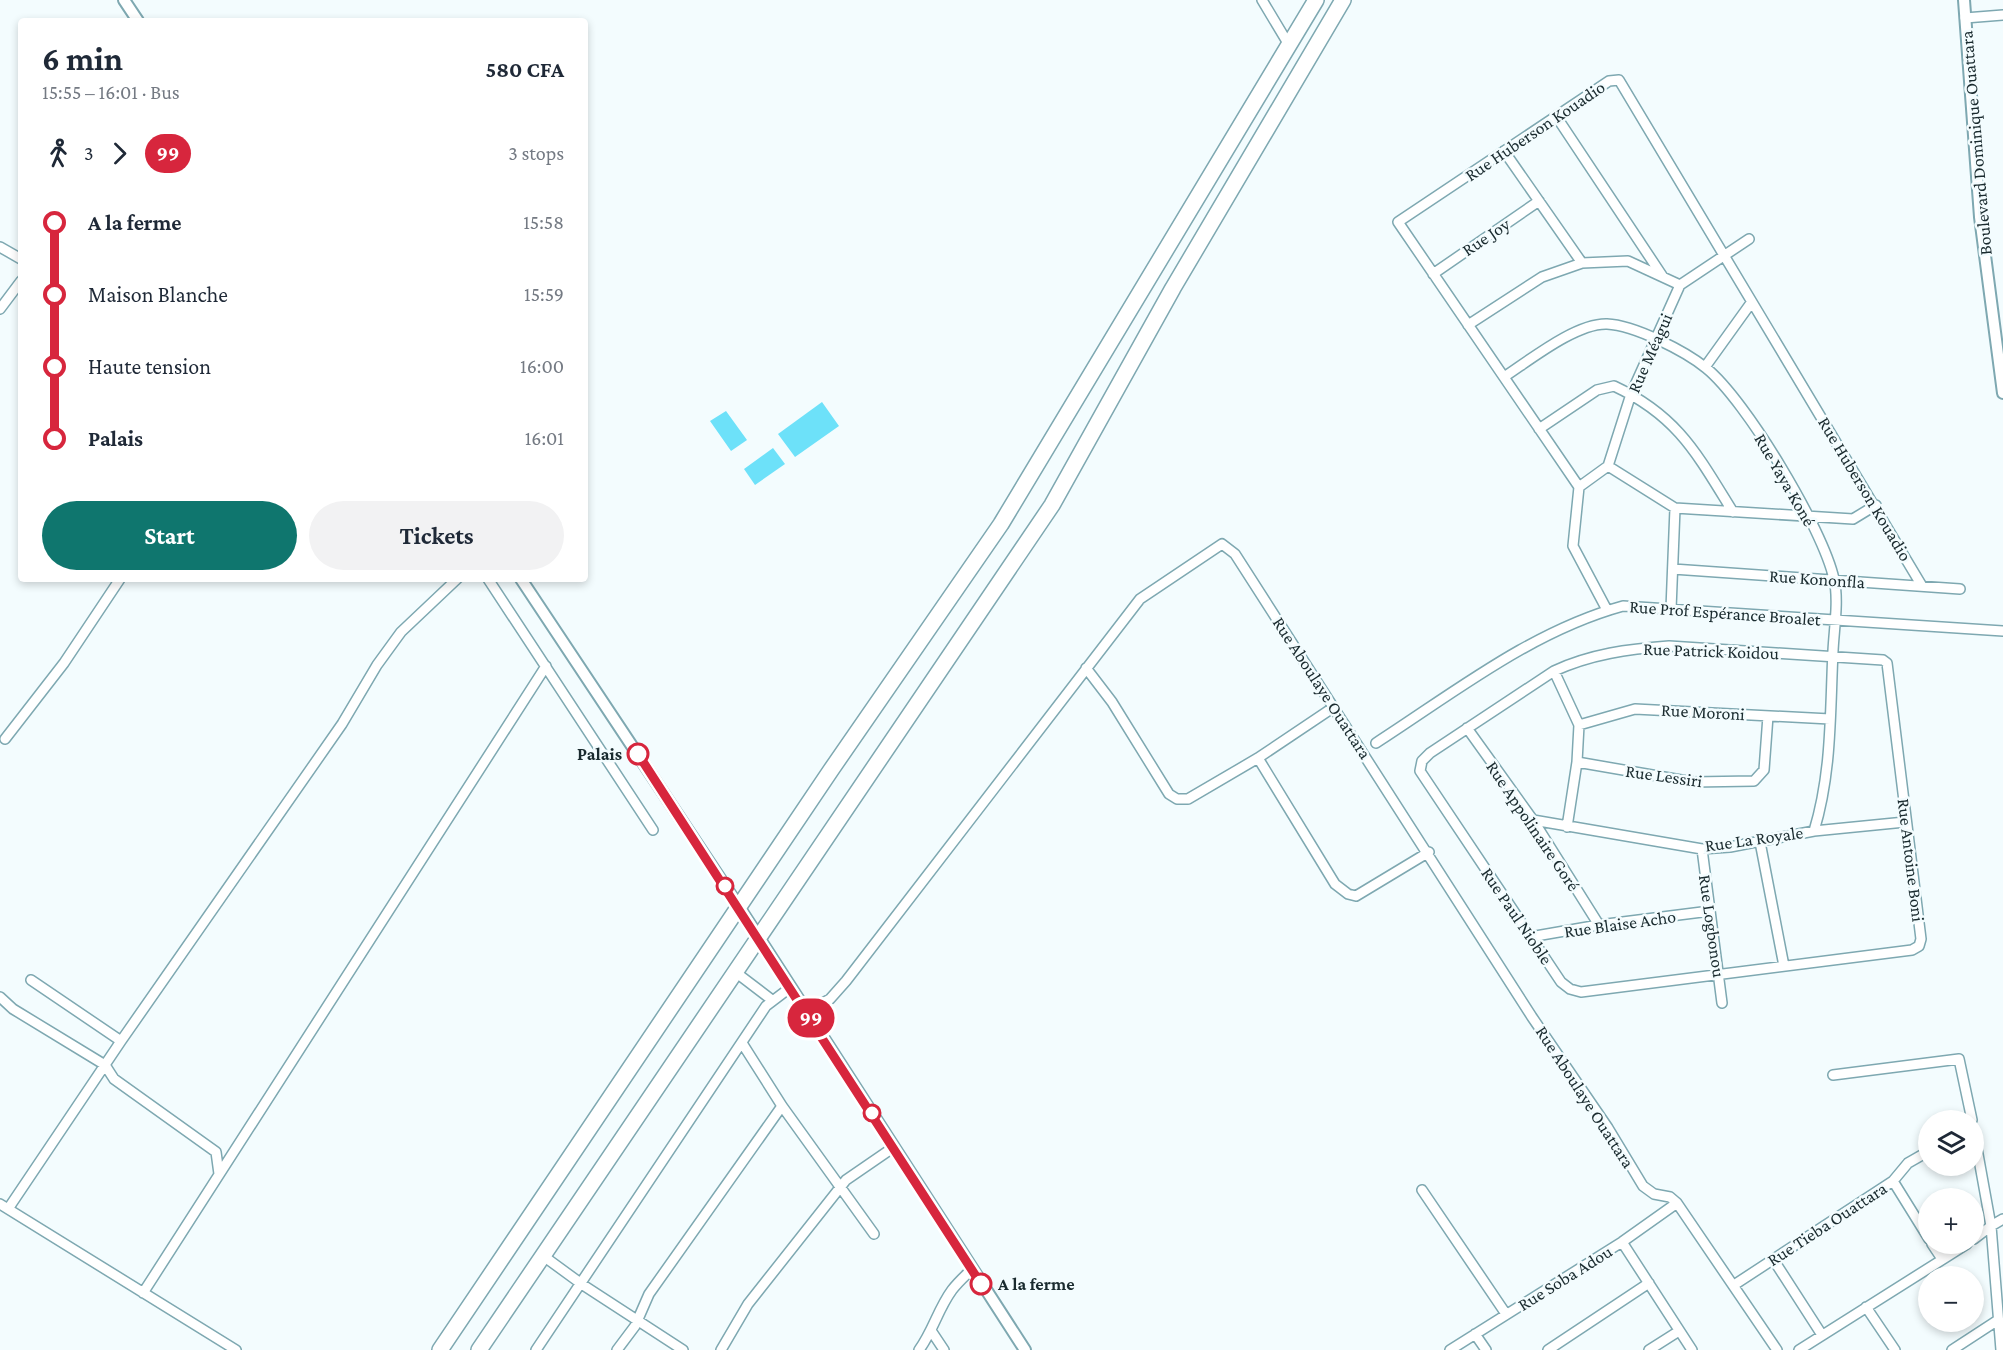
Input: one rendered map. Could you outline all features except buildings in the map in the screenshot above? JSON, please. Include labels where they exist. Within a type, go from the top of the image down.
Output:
[{"type":"highway","points":[[440,1350],[1001,524],[1316,0]]},
{"type":"highway","points":[[479,1350],[1052,505],[1179,279],[1343,0]]},
{"type":"street","points":[[124,0],[136,18]]},
{"type":"street","points":[[1262,0],[1289,45]]},
{"type":"street","name":"Boulevard Dominique Ouattara","points":[[1964,0],[1980,217],[2003,393]]},
{"type":"street","points":[[1965,18],[2003,15]]},
{"type":"street","name":"Rue Huberson Kouadio","points":[[1579,487],[1398,222],[1609,81],[1619,80],[1923,586]]},
{"type":"street","points":[[1556,116],[1663,277]]},
{"type":"street","points":[[1504,151],[1582,263]]},
{"type":"street","name":"Rue Joy","points":[[1433,274],[1539,201]]},
{"type":"street","points":[[1468,325],[1542,277],[1582,263],[1628,261],[1680,285],[1749,239]]},
{"type":"street","points":[[0,247],[18,257]]},
{"type":"street","points":[[0,309],[18,284]]},
{"type":"street","name":"Rue Méagui","points":[[1608,466],[1631,394],[1680,285]]},
{"type":"street","points":[[1705,367],[1751,303]]},
{"type":"street","name":"Rue Yaya Koné","points":[[1504,377],[1574,332],[1607,324],[1655,337],[1705,367],[1733,395],[1743,409],[1809,516],[1835,580],[1825,795],[1814,831]]},
{"type":"street","points":[[1539,429],[1597,390],[1614,386],[1631,394],[1665,417],[1684,436],[1733,512]]},
{"type":"street","points":[[1607,610],[1573,546],[1579,487],[1608,466],[1675,508],[1853,519],[1876,505]]},
{"type":"street","points":[[1671,609],[1675,508]]},
{"type":"street","name":"Rue Aboulaye Ouattara","points":[[807,1012],[830,999],[846,981],[1140,599],[1222,544],[1236,554],[1429,852],[1532,1017],[1608,1128],[1643,1186],[1654,1194],[1670,1197],[1677,1203]]},
{"type":"street","name":"Rue Kononfla","points":[[1673,569],[1960,589]]},
{"type":"street","points":[[5,739],[64,663],[118,582]]},
{"type":"street","points":[[236,1350],[4,1206],[342,724],[377,665],[401,632],[454,582]]},
{"type":"street","points":[[490,582],[652,830]]},
{"type":"street","points":[[523,582],[758,936],[1025,1350]]},
{"type":"street","name":"Rue Prof Espérance Broalet","points":[[1376,743],[1534,641],[1607,610],[1623,606],[2003,631]]},
{"type":"street","name":"Rue Patrick Koidou","points":[[1467,728],[1554,671],[1572,663],[1621,650],[1669,646],[1833,657]]},
{"type":"street","name":"Rue Antoine Boni","points":[[1718,974],[1912,950],[1919,946],[1921,939],[1905,822],[1889,667],[1883,660],[1833,657]]},
{"type":"street","points":[[143,1293],[546,666]]},
{"type":"street","points":[[1086,668],[1112,702],[1169,794],[1177,799],[1188,799],[1258,758],[1334,707]]},
{"type":"street","points":[[1554,671],[1579,725],[1577,762],[1567,827]]},
{"type":"street","name":"Rue Moroni","points":[[1579,725],[1635,709],[1830,719]]},
{"type":"street","name":"Rue Lessiri","points":[[1577,762],[1693,782],[1754,781],[1764,771],[1768,716]]},
{"type":"street","name":"Rue Appolinaire Goré","points":[[1467,728],[1533,820],[1599,925]]},
{"type":"street","name":"Rue Paul Nioble","points":[[1467,728],[1430,753],[1422,761],[1420,771],[1560,982],[1581,992],[1718,974]]},
{"type":"street","points":[[1258,758],[1335,884],[1348,894],[1356,896],[1429,852]]},
{"type":"street","name":"Rue La Royale","points":[[1533,820],[1702,849],[1760,842],[1814,831],[1905,822]]},
{"type":"street","points":[[1760,842],[1784,966]]},
{"type":"street","name":"Rue Logbonou","points":[[1702,849],[1722,1003]]},
{"type":"street","name":"Rue Blaise Acho","points":[[1530,937],[1599,925],[1710,911]]},
{"type":"street","points":[[734,971],[772,1000]]},
{"type":"street","points":[[31,980],[121,1041]]},
{"type":"street","points":[[536,1350],[579,1282],[772,1000],[791,987]]},
{"type":"street","points":[[0,997],[13,1009],[105,1065],[114,1079],[216,1152],[219,1174]]},
{"type":"street","points":[[742,1043],[782,1106],[874,1234]]},
{"type":"street","points":[[1833,1075],[1959,1059],[1970,1110]]},
{"type":"street","points":[[617,1350],[638,1319],[649,1294],[782,1106]]},
{"type":"street","points":[[721,1350],[748,1304],[846,1180],[894,1147]]},
{"type":"street","points":[[1893,1181],[1908,1162],[1918,1157]]},
{"type":"street","points":[[1982,1176],[1991,1226],[2001,1350]]},
{"type":"street","name":"Rue Tieba Ouattara","points":[[1734,1285],[1893,1181],[1918,1221]]},
{"type":"street","points":[[1422,1190],[1506,1314]]},
{"type":"street","points":[[1677,1203],[1777,1350]]},
{"type":"street","name":"Rue Soba Adou","points":[[1450,1350],[1622,1242],[1677,1203]]},
{"type":"street","points":[[1984,1231],[2003,1219]]},
{"type":"street","points":[[1622,1242],[1692,1350]]},
{"type":"street","points":[[1939,1254],[1942,1259]]},
{"type":"street","points":[[1799,1350],[1950,1254]]},
{"type":"street","points":[[542,1255],[683,1350]]},
{"type":"street","points":[[1773,1259],[1822,1335]]},
{"type":"street","points":[[919,1350],[932,1332],[937,1317],[952,1290],[972,1269]]},
{"type":"street","points":[[1549,1350],[1648,1283]]},
{"type":"street","points":[[1866,1307],[1894,1350]]},
{"type":"street","points":[[1952,1350],[1998,1320]]},
{"type":"street","points":[[1649,1350],[1679,1331]]},
{"type":"street","points":[[932,1332],[944,1350]]},
{"type":"street","points":[[1475,1334],[1486,1350]]},
{"type":"shaded area","points":[[822,402],[839,426],[795,457],[778,434]]},
{"type":"shaded area","points":[[726,411],[747,440],[731,451],[710,421]]},
{"type":"shaded area","points":[[773,448],[785,464],[755,485],[744,469]]},
{"type":"bus line","name":"99","points":[[638,754],[942,1220],[981,1284]]},
{"type":"place","name":"Palais","points":[[638,754]]},
{"type":"place","name":"A la ferme","points":[[981,1284]]}]
